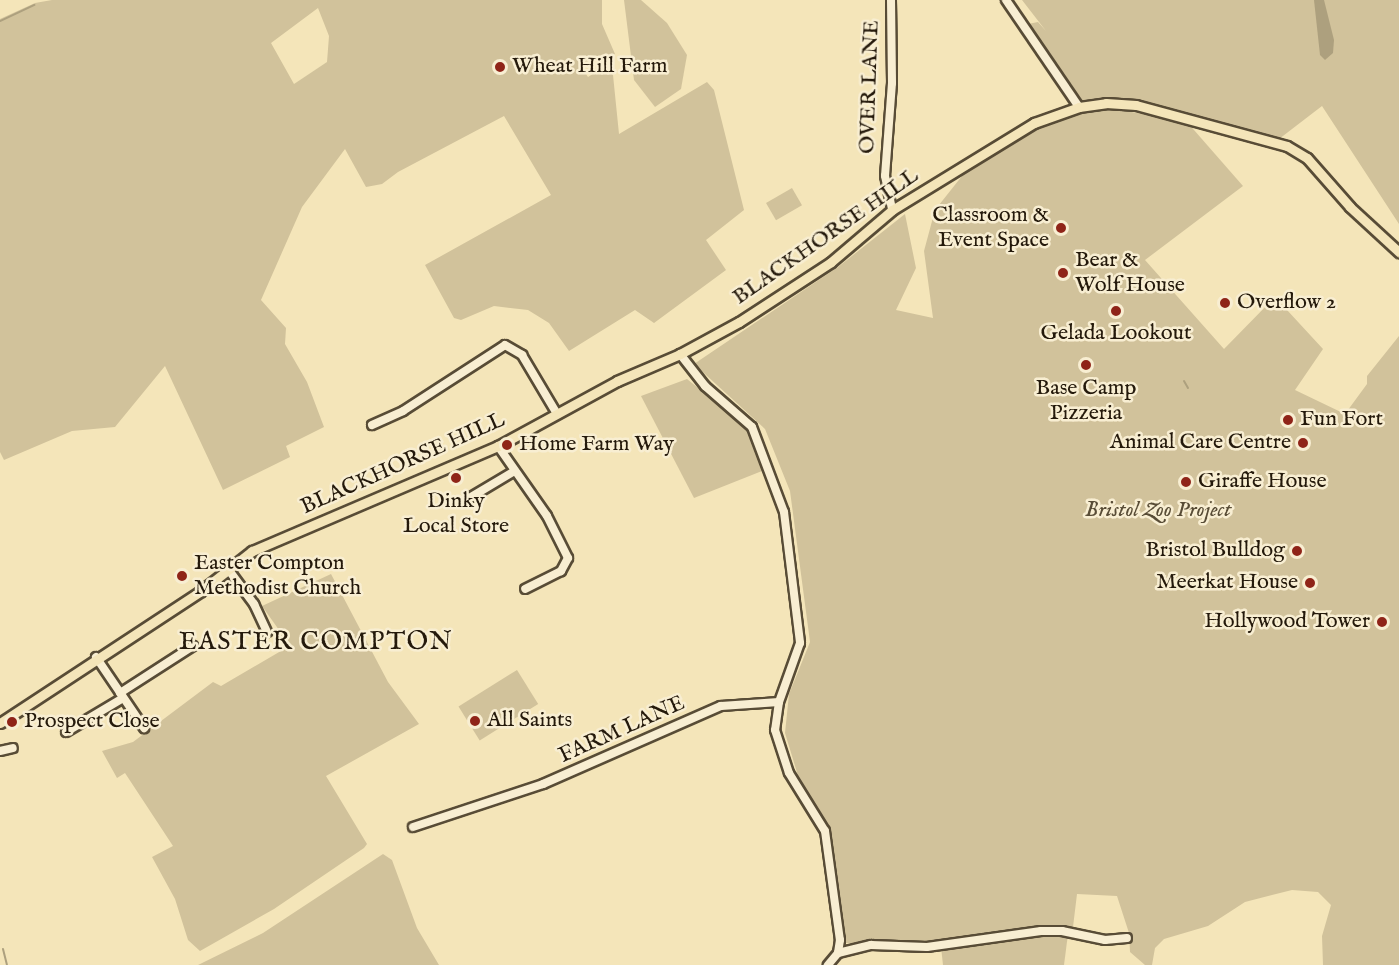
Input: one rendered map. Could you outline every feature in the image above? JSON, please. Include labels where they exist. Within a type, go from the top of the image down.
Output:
[{"type":"main road","name":"BLACKHORSE HILL","points":[[0,723],[96,657],[201,591],[228,569],[268,543],[498,446],[617,381],[680,354],[739,322],[831,262],[892,210],[1034,123],[1079,107],[1136,105],[1287,146],[1307,158],[1350,207],[1399,252]]},
{"type":"street","name":"OVER LANE","points":[[891,0],[892,83],[885,176],[892,210]]},
{"type":"street","points":[[1006,0],[1079,107]]},
{"type":"street","points":[[372,424],[403,411],[505,345],[522,355],[557,414]]},
{"type":"street","points":[[680,354],[705,386],[752,427],[784,512],[800,643],[779,702],[775,730],[782,759],[825,831],[840,940],[838,953]]},
{"type":"street","points":[[498,446],[513,472],[547,516],[568,558],[561,571],[528,587],[537,594]]},
{"type":"street","points":[[471,497],[513,472]]},
{"type":"street","points":[[228,569],[254,604],[267,632]]},
{"type":"street","points":[[66,732],[193,646]]},
{"type":"street","points":[[96,657],[144,728]]},
{"type":"street","name":"FARM LANE","points":[[413,827],[551,780],[721,706],[779,702]]},
{"type":"street","points":[[73,717],[78,725]]},
{"type":"street","points":[[0,752],[13,748]]},
{"type":"street","points":[[828,965],[838,953],[854,947],[927,947],[1041,931],[1062,931],[1105,940],[1127,938]]},
{"type":"street","points":[[840,940],[854,947]]},
{"type":"green space","points":[[52,0],[602,0],[602,24],[615,54],[579,64],[588,77],[604,67],[613,75],[619,134],[707,82],[714,90],[744,210],[706,240],[726,270],[654,323],[635,310],[569,351],[549,323],[528,310],[494,306],[461,320],[454,318],[425,265],[551,195],[504,116],[398,172],[382,184],[366,187],[345,149],[302,207],[261,300],[286,328],[285,344],[307,382],[324,427],[286,446],[290,457],[223,490],[165,366],[115,427],[72,431],[4,460],[0,452],[0,19],[35,3]],"holes":[[[318,8],[329,36],[327,62],[294,84],[271,43]]]},
{"type":"green space","points":[[624,0],[641,0],[667,23],[687,55],[681,89],[655,107],[634,80]]},
{"type":"green space","points":[[1022,0],[1399,0],[1399,224],[1322,106],[1279,139],[1126,99],[1081,102],[1028,24],[1038,22],[1046,31]]},
{"type":"green space","name":"Bristol Zoo Project","points":[[1115,109],[1187,122],[1243,186],[1145,260],[1224,349],[1275,297],[1323,349],[1295,390],[1345,414],[1367,384],[1367,376],[1399,336],[1399,965],[1323,965],[1322,936],[1331,905],[1318,892],[1292,890],[1245,902],[1208,926],[1164,939],[1155,948],[1152,965],[1145,965],[1130,952],[1129,933],[1117,896],[1077,894],[1073,927],[1052,925],[931,943],[845,943],[830,835],[799,779],[785,733],[789,694],[810,642],[790,491],[765,429],[694,364],[838,267],[905,214],[916,268],[896,310],[933,318],[924,251],[935,210],[966,171],[1036,127],[1081,112]]},
{"type":"green space","points":[[792,188],[802,205],[776,220],[766,203]]},
{"type":"green space","points":[[687,379],[750,430],[765,463],[762,471],[694,498],[641,396]]},
{"type":"green space","points":[[331,574],[388,682],[419,724],[326,776],[367,844],[364,848],[274,909],[200,951],[188,940],[175,899],[152,857],[173,846],[125,773],[117,778],[102,751],[133,742],[213,682],[221,686],[286,648],[279,630],[262,606]]},
{"type":"green space","points":[[517,670],[538,704],[480,740],[458,707]]},
{"type":"green space","points":[[383,854],[392,860],[417,928],[439,965],[198,965],[263,933]]},
{"type":"green space","points":[[1052,933],[1068,934],[1064,965],[943,965],[941,947]]},
{"type":"shaded area","points":[[1314,0],[1324,0],[1334,40],[1333,53],[1325,60],[1320,55]]},
{"type":"waterway","points":[[0,21],[34,5]]},
{"type":"waterway","points":[[1184,381],[1188,388]]},
{"type":"waterway","points":[[3,949],[7,965]]},
{"type":"place","name":"Wheat Hill Farm","points":[[500,67]]},
{"type":"place","name":"Classroom & Event Space","points":[[1061,228]]},
{"type":"place","name":"Bear & Wolf House","points":[[1063,273]]},
{"type":"place","name":"Overflow 2","points":[[1225,303]]},
{"type":"place","name":"Gelada Lookout","points":[[1116,311]]},
{"type":"place","name":"Base Camp Pizzeria","points":[[1086,365]]},
{"type":"place","name":"Fun Fort","points":[[1288,420]]},
{"type":"place","name":"Animal Care Centre","points":[[1303,443]]},
{"type":"place","name":"Home Farm Way","points":[[507,445]]},
{"type":"place","name":"Dinky Local Store","points":[[456,478]]},
{"type":"place","name":"Giraffe House","points":[[1186,482]]},
{"type":"place","name":"Bristol Bulldog","points":[[1297,551]]},
{"type":"place","name":"Easter Compton Methodist Church","points":[[182,576]]},
{"type":"place","name":"Meerkat House","points":[[1310,583]]},
{"type":"place","name":"Hollywood Tower","points":[[1382,622]]},
{"type":"place","name":"All Saints","points":[[475,721]]},
{"type":"place","name":"Prospect Close","points":[[12,722]]},
{"type":"district","name":"EASTER COMPTON","points":[[316,642]]}]
